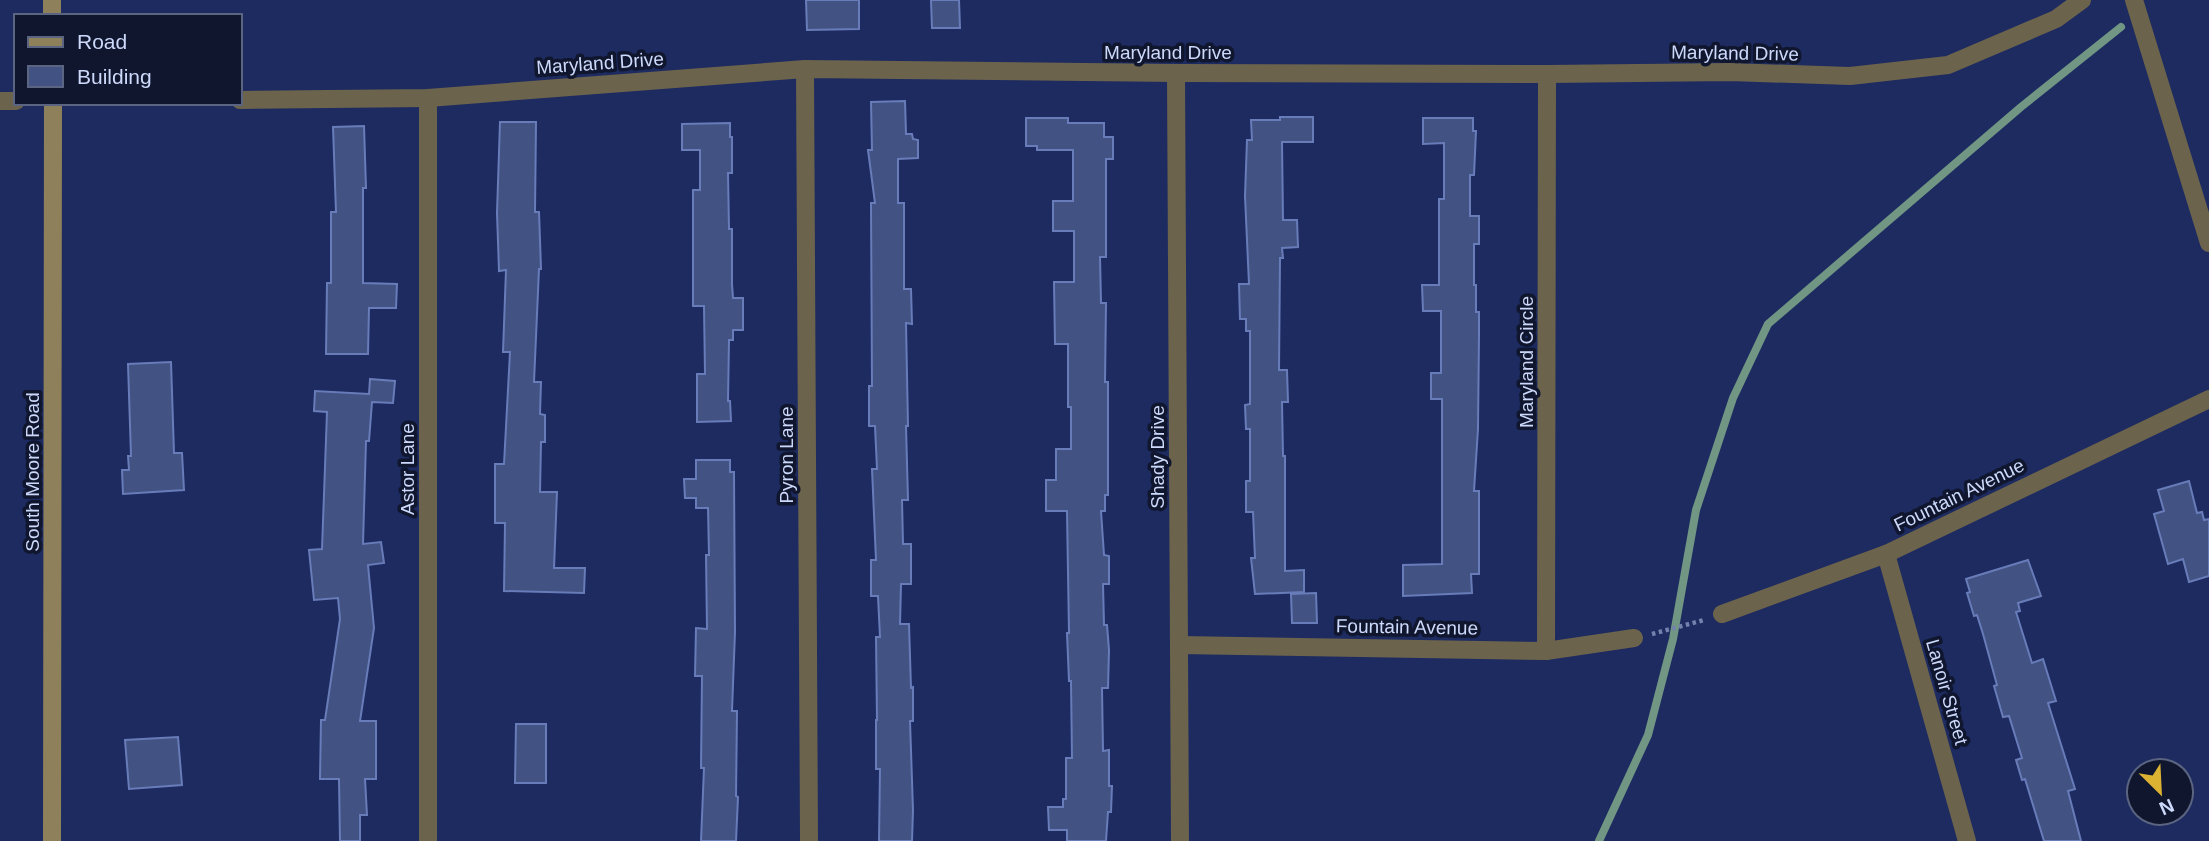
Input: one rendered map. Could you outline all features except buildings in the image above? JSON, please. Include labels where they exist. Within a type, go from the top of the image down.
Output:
[{"type":"main road","name":"South Moore Road","points":[[52,841],[53,105]]},
{"type":"street","name":"Maryland Drive","points":[[242,100],[428,98],[805,69],[1176,73],[1730,72],[1850,76],[1948,65],[2056,19],[2082,0]]},
{"type":"street","points":[[2134,0],[2209,243]]},
{"type":"street","name":"Pyron Lane","points":[[805,69],[809,841]]},
{"type":"street","name":"Shady Drive","points":[[1176,73],[1180,841]]},
{"type":"street","name":"Maryland Circle","points":[[1546,651],[1547,74]]},
{"type":"street","name":"Astor Lane","points":[[428,98],[428,841]]},
{"type":"street","name":"Fountain Avenue","points":[[1722,614],[1886,554],[2209,399]]},
{"type":"street","name":"Lanoir Street","points":[[1886,554],[1967,841]]},
{"type":"street","name":"Fountain Avenue","points":[[1179,645],[1546,651],[1634,638]]},
{"type":"path","points":[[1662,632],[1695,623]]},
{"type":"waterway","points":[[1599,841],[1648,735],[1673,639],[1696,510],[1733,398],[1768,324],[2021,107],[2121,27]]}]
